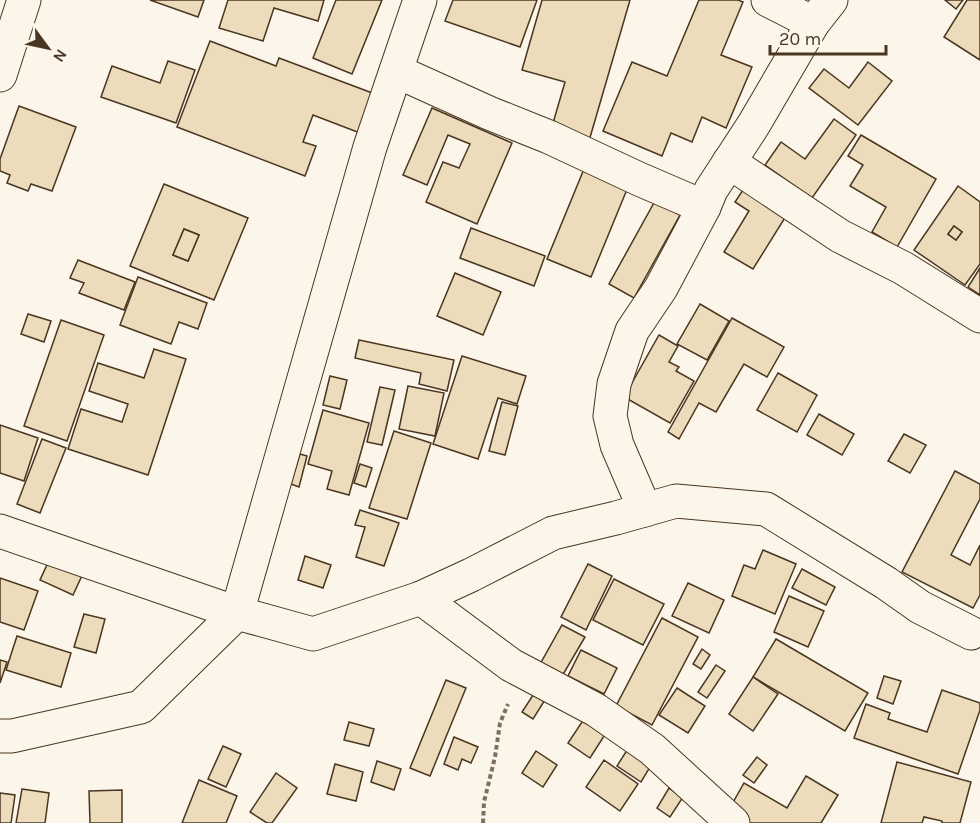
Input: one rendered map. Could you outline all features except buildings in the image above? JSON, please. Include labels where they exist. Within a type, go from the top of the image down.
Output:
[{"type":"street","points":[[0,75],[24,0]]},
{"type":"street","points":[[0,736],[12,736],[141,707],[237,613],[370,147],[420,0]]},
{"type":"street","points":[[645,510],[617,445],[610,416],[614,384],[632,331],[661,288],[711,190],[822,12],[768,0]]},
{"type":"street","points":[[396,71],[704,207]]},
{"type":"street","points":[[729,162],[840,236],[903,268],[980,316]]},
{"type":"street","points":[[0,531],[237,613],[312,634],[421,598],[553,533],[676,501],[766,509],[886,583],[920,607],[977,631]]},
{"type":"street","points":[[421,598],[511,665],[596,710],[652,749],[733,823]]},
{"type":"path","points":[[483,823],[484,802],[495,757],[500,723],[523,672]]}]
